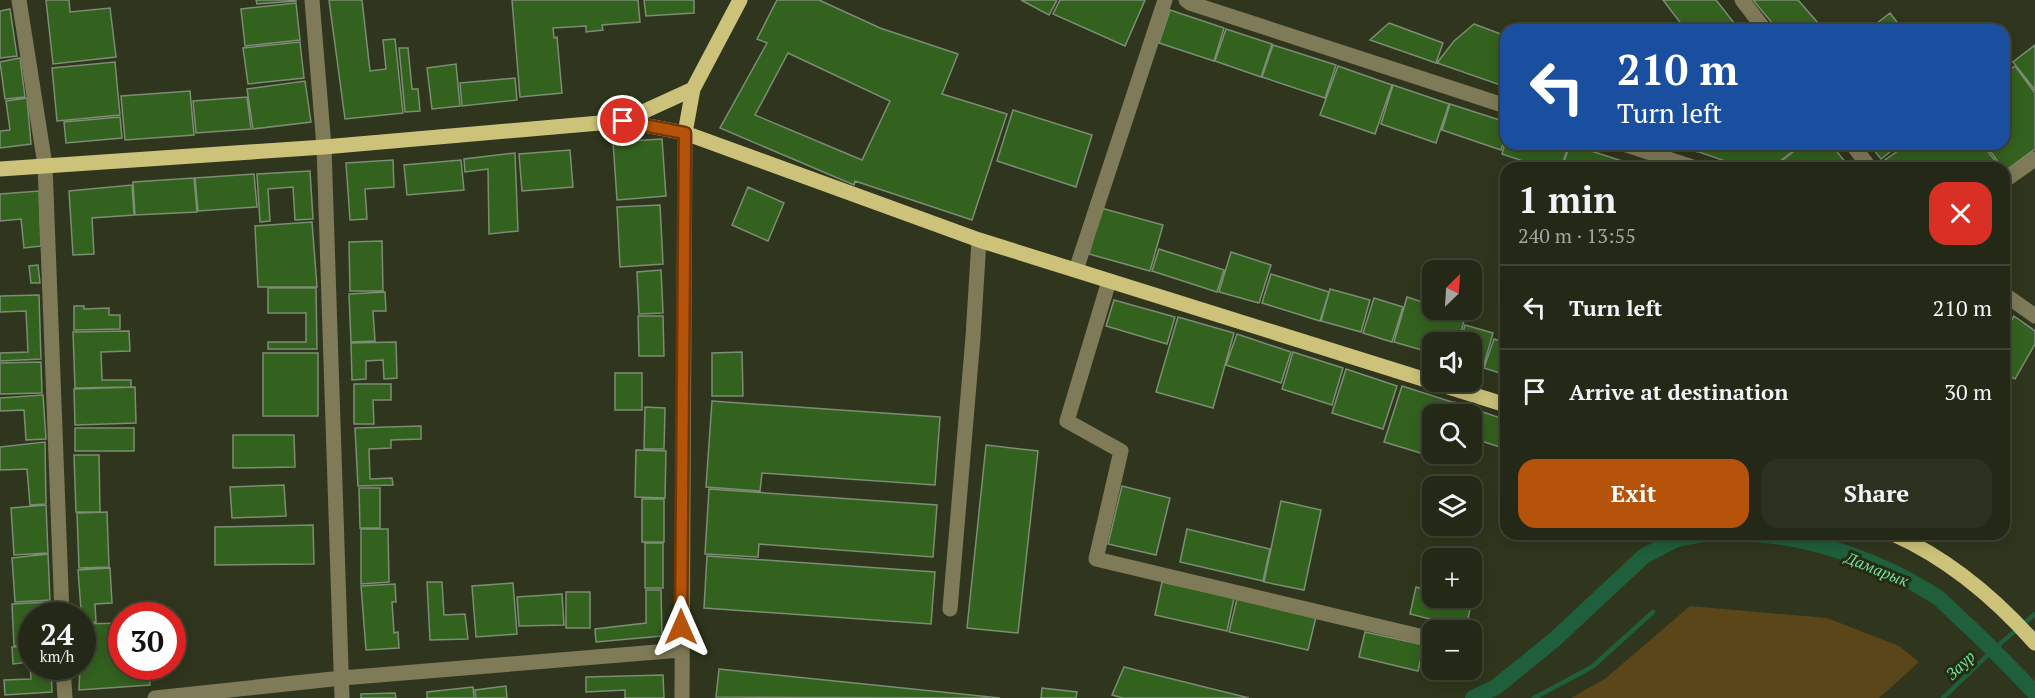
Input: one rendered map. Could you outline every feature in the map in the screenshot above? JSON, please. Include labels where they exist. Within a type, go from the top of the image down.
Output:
[{"type":"main road","points":[[685,133],[693,89],[740,0]]},
{"type":"main road","points":[[623,121],[693,89]]},
{"type":"main road","points":[[0,169],[324,147],[623,121],[685,133],[979,240],[1500,403]]},
{"type":"main road","points":[[1905,540],[1951,566],[2020,626],[2035,643]]},
{"type":"street","points":[[19,0],[45,165],[62,602]]},
{"type":"street","points":[[312,0],[324,147],[342,698]]},
{"type":"street","points":[[1076,270],[1165,0]]},
{"type":"street","points":[[1186,0],[1500,104]]},
{"type":"street","points":[[1742,0],[1760,24]]},
{"type":"street","points":[[682,698],[685,133]]},
{"type":"street","points":[[1641,150],[1678,162]]},
{"type":"street","points":[[2010,178],[2035,159]]},
{"type":"street","points":[[950,609],[979,240]]},
{"type":"street","points":[[1109,281],[1067,421],[1121,451],[1096,558],[1422,637]]},
{"type":"street","points":[[2010,298],[2035,316]]},
{"type":"street","points":[[155,698],[342,678],[681,650]]},
{"type":"street","points":[[64,680],[65,698]]},
{"type":"shaded area","points":[[1690,606],[1827,618],[1899,646],[1919,662],[1879,698],[1571,698],[1606,678]]},
{"type":"building","points":[[46,0],[69,0],[70,12],[110,8],[116,57],[53,64]]},
{"type":"building","points":[[256,0],[296,0],[296,1],[257,4]]},
{"type":"building","points":[[329,0],[362,0],[370,71],[386,69],[383,40],[395,39],[403,113],[345,119]]},
{"type":"building","points":[[512,0],[638,0],[640,22],[602,25],[603,30],[586,32],[586,26],[553,28],[554,38],[557,37],[562,93],[520,97]]},
{"type":"building","points":[[644,0],[694,0],[694,13],[646,16]]},
{"type":"building","points":[[777,0],[819,0],[880,28],[958,54],[942,94],[1007,114],[972,220],[855,181],[854,185],[720,128],[767,43],[757,39]],"holes":[[[788,53],[890,101],[862,160],[755,115]]]},
{"type":"building","points":[[1021,0],[1057,0],[1049,15]]},
{"type":"building","points":[[1060,0],[1145,0],[1125,46],[1053,14]]},
{"type":"building","points":[[1663,0],[1716,0],[1735,24],[1681,24]]},
{"type":"building","points":[[1753,0],[1798,0],[1818,23],[1817,24],[1773,24]]},
{"type":"building","points":[[296,3],[300,40],[245,46],[241,9]]},
{"type":"building","points":[[10,9],[17,56],[0,58],[0,11]]},
{"type":"building","points":[[1170,10],[1224,28],[1214,61],[1159,43]]},
{"type":"building","points":[[1890,13],[1898,24],[1876,24]]},
{"type":"building","points":[[1389,23],[1443,43],[1436,63],[1370,40]]},
{"type":"building","points":[[1474,24],[1500,34],[1500,85],[1437,63],[1454,41]]},
{"type":"building","points":[[1226,29],[1272,44],[1261,77],[1215,61]]},
{"type":"building","points":[[300,42],[304,78],[248,84],[243,48]]},
{"type":"building","points":[[1273,45],[1336,65],[1325,98],[1262,77]]},
{"type":"building","points":[[2035,45],[2035,90],[2013,62]]},
{"type":"building","points":[[399,48],[408,48],[412,89],[418,89],[420,111],[405,112]]},
{"type":"building","points":[[20,58],[25,97],[5,99],[0,62]]},
{"type":"building","points":[[115,62],[120,115],[57,121],[52,68]]},
{"type":"building","points":[[456,64],[460,106],[432,109],[427,68]]},
{"type":"building","points":[[1338,66],[1392,85],[1375,134],[1320,115]]},
{"type":"building","points":[[2015,66],[2035,93],[2035,149],[2010,167],[2010,162],[1998,162],[1989,150],[2010,150],[2010,70]]},
{"type":"building","points":[[515,78],[517,100],[462,106],[460,83]]},
{"type":"building","points":[[305,81],[311,122],[253,129],[247,89]]},
{"type":"building","points":[[1393,85],[1449,104],[1436,143],[1381,124]]},
{"type":"building","points":[[190,91],[194,135],[125,140],[121,96]]},
{"type":"building","points":[[247,97],[251,129],[196,133],[193,101]]},
{"type":"building","points":[[27,98],[31,144],[0,148],[0,131],[10,130],[6,101]]},
{"type":"building","points":[[1450,104],[1500,120],[1500,150],[1442,130]]},
{"type":"building","points":[[1013,110],[1092,135],[1076,187],[997,161]]},
{"type":"building","points":[[120,117],[122,138],[66,143],[64,122]]},
{"type":"building","points":[[662,139],[666,196],[617,200],[613,142]]},
{"type":"building","points":[[570,150],[573,187],[522,191],[519,154]]},
{"type":"building","points":[[1503,150],[1567,150],[1563,162],[1526,162],[1502,154]]},
{"type":"building","points":[[1568,150],[1588,150],[1622,161],[1622,162],[1564,162]]},
{"type":"building","points":[[1701,150],[1794,150],[1779,162],[1728,162],[1699,152]]},
{"type":"building","points":[[1796,150],[1836,150],[1845,162],[1780,162]]},
{"type":"building","points":[[1874,150],[1892,150],[1881,159]]},
{"type":"building","points":[[1899,150],[1987,150],[1996,162],[1882,162]]},
{"type":"building","points":[[515,153],[518,231],[489,234],[488,169],[465,172],[464,159]]},
{"type":"building","points":[[393,160],[394,187],[365,189],[367,219],[350,220],[346,163]]},
{"type":"building","points":[[461,160],[464,190],[407,195],[404,165]]},
{"type":"building","points":[[310,171],[313,219],[295,220],[293,187],[268,189],[270,221],[260,222],[257,174]]},
{"type":"building","points":[[254,174],[257,207],[198,211],[195,178]]},
{"type":"building","points":[[194,178],[197,212],[135,215],[133,182]]},
{"type":"building","points":[[132,185],[134,215],[92,218],[94,254],[73,255],[69,191]]},
{"type":"building","points":[[748,187],[784,203],[768,241],[732,225]]},
{"type":"building","points":[[39,191],[41,246],[24,248],[21,219],[0,221],[0,194]]},
{"type":"building","points":[[660,205],[663,264],[620,267],[617,207]]},
{"type":"building","points":[[1101,208],[1163,225],[1150,271],[1089,254]]},
{"type":"building","points":[[312,222],[317,287],[258,287],[255,226]]},
{"type":"building","points":[[382,241],[383,291],[350,291],[349,242]]},
{"type":"building","points":[[1159,249],[1224,270],[1217,292],[1152,271]]},
{"type":"building","points":[[1231,252],[1271,265],[1259,303],[1219,292]]},
{"type":"building","points":[[38,265],[40,283],[31,283],[29,266]]},
{"type":"building","points":[[661,270],[663,313],[639,314],[637,272]]},
{"type":"building","points":[[1271,274],[1329,292],[1320,321],[1262,303]]},
{"type":"building","points":[[268,288],[316,288],[317,349],[268,349],[268,342],[306,342],[306,313],[268,313]]},
{"type":"building","points":[[1330,289],[1370,300],[1361,332],[1321,321]]},
{"type":"building","points":[[385,292],[386,311],[373,311],[375,341],[351,342],[349,294]]},
{"type":"building","points":[[39,295],[41,359],[0,361],[0,353],[28,352],[26,311],[0,312],[0,296]]},
{"type":"building","points":[[1407,297],[1422,302],[1422,320],[1464,320],[1461,332],[1422,332],[1422,350],[1394,342]]},
{"type":"building","points":[[1374,298],[1403,307],[1392,342],[1363,333]]},
{"type":"building","points":[[1114,300],[1175,317],[1167,344],[1106,326]]},
{"type":"building","points":[[74,306],[84,306],[84,309],[109,308],[109,315],[120,315],[120,329],[74,330]]},
{"type":"building","points":[[638,316],[663,316],[664,356],[639,356]]},
{"type":"building","points":[[2014,316],[2035,331],[2035,344],[2015,379],[2010,376],[2010,323]]},
{"type":"building","points":[[1178,317],[1234,333],[1213,408],[1156,392]]},
{"type":"building","points":[[1465,325],[1493,333],[1483,368],[1482,332],[1463,332]]},
{"type":"building","points":[[129,331],[130,351],[101,352],[102,380],[131,380],[131,387],[75,388],[73,332]]},
{"type":"building","points":[[1237,334],[1291,352],[1281,383],[1226,365]]},
{"type":"building","points":[[1494,339],[1500,341],[1500,373],[1484,368]]},
{"type":"building","points":[[396,342],[397,378],[384,379],[383,360],[366,361],[366,379],[352,380],[351,343]]},
{"type":"building","points":[[742,352],[743,396],[712,396],[712,353]]},
{"type":"building","points":[[1293,352],[1343,368],[1332,405],[1282,389]]},
{"type":"building","points":[[263,353],[318,353],[318,416],[263,416]]},
{"type":"building","points":[[41,362],[42,393],[0,394],[0,363]]},
{"type":"building","points":[[1346,369],[1397,386],[1383,429],[1332,413]]},
{"type":"building","points":[[615,373],[642,373],[642,410],[615,410]]},
{"type":"building","points":[[354,384],[391,384],[391,400],[373,400],[374,424],[354,424]]},
{"type":"building","points":[[1402,386],[1452,402],[1451,404],[1422,404],[1422,453],[1384,442]]},
{"type":"building","points":[[135,387],[136,423],[75,425],[74,389]]},
{"type":"building","points":[[43,395],[46,439],[26,440],[24,410],[0,411],[0,398]]},
{"type":"building","points":[[712,401],[940,417],[935,485],[762,473],[760,491],[706,487]]},
{"type":"building","points":[[645,407],[665,408],[664,449],[644,449]]},
{"type":"building","points":[[1483,412],[1500,418],[1500,447],[1482,441]]},
{"type":"building","points":[[421,426],[421,439],[391,440],[391,448],[369,449],[370,479],[392,478],[393,485],[358,486],[355,428]]},
{"type":"building","points":[[75,428],[134,428],[134,451],[75,451]]},
{"type":"building","points":[[233,435],[294,435],[295,467],[233,468]]},
{"type":"building","points":[[45,442],[46,504],[30,505],[27,469],[0,470],[0,447]]},
{"type":"building","points":[[986,445],[1038,451],[1018,633],[967,628]]},
{"type":"building","points":[[636,450],[666,451],[665,498],[635,497]]},
{"type":"building","points":[[74,455],[99,455],[100,512],[76,512]]},
{"type":"building","points":[[284,485],[286,516],[232,518],[230,487]]},
{"type":"building","points":[[1122,486],[1170,498],[1156,555],[1108,544]]},
{"type":"building","points":[[359,488],[380,488],[380,528],[360,528]]},
{"type":"building","points":[[709,489],[937,505],[933,557],[759,544],[758,557],[705,554]]},
{"type":"building","points":[[642,499],[664,499],[664,542],[642,542]]},
{"type":"building","points":[[1281,501],[1321,510],[1304,590],[1264,582]]},
{"type":"building","points":[[46,505],[48,553],[14,555],[11,508]]},
{"type":"building","points":[[107,512],[109,567],[79,568],[77,513]]},
{"type":"building","points":[[313,525],[314,564],[215,565],[215,527]]},
{"type":"building","points":[[361,529],[388,529],[389,582],[361,584]]},
{"type":"building","points":[[1187,529],[1270,549],[1263,581],[1180,562]]},
{"type":"building","points":[[645,543],[663,543],[663,588],[645,588]]},
{"type":"building","points":[[48,554],[50,600],[15,602],[12,558]]},
{"type":"building","points":[[707,556],[935,572],[931,624],[704,608]]},
{"type":"building","points":[[110,568],[112,602],[96,604],[96,602],[80,602],[78,570]]},
{"type":"building","points":[[427,582],[442,582],[444,615],[465,614],[468,639],[430,640]]},
{"type":"building","points":[[1162,582],[1234,598],[1227,631],[1155,615]]},
{"type":"building","points":[[513,583],[517,634],[476,637],[472,586]]},
{"type":"building","points":[[395,584],[396,602],[392,602],[394,633],[398,632],[399,648],[366,650],[361,586]]},
{"type":"building","points":[[1416,587],[1422,588],[1422,608],[1470,608],[1468,620],[1434,620],[1410,614]]},
{"type":"building","points":[[646,590],[661,590],[662,636],[596,642],[595,629],[646,623]]},
{"type":"building","points":[[566,592],[590,592],[590,628],[566,628]]},
{"type":"building","points":[[562,594],[564,625],[519,626],[517,597]]},
{"type":"building","points":[[1237,599],[1316,617],[1308,650],[1229,632]]},
{"type":"building","points":[[12,604],[18,604],[18,646],[14,646]]},
{"type":"building","points":[[108,623],[108,680],[150,680],[150,685],[79,690],[79,680],[96,680],[96,624]]},
{"type":"building","points":[[1365,632],[1422,645],[1418,671],[1359,657]]},
{"type":"building","points":[[12,647],[18,647],[18,663],[13,664]]},
{"type":"building","points":[[1124,667],[1249,698],[1123,698],[1112,695]]},
{"type":"building","points":[[719,669],[1000,698],[716,697]]},
{"type":"building","points":[[663,675],[664,698],[625,698],[625,690],[586,692],[586,677]]},
{"type":"building","points":[[4,680],[52,680],[52,692],[5,695]]},
{"type":"building","points":[[506,686],[507,698],[476,698],[475,690]]},
{"type":"building","points":[[473,687],[474,698],[427,698],[427,692]]},
{"type":"building","points":[[1042,688],[1077,692],[1076,698],[1041,698]]},
{"type":"building","points":[[395,693],[396,698],[361,698],[361,694]]},
{"type":"waterway","name":"Дамарык","points":[[1473,698],[1496,687],[1554,640],[1644,556],[1675,540]]},
{"type":"waterway","name":"Дамарык","points":[[1800,540],[1872,563],[1937,597],[2035,693]]},
{"type":"waterway","points":[[1534,698],[1592,667],[1653,612]]},
{"type":"waterway","name":"Заур","points":[[1943,698],[2035,614]]},
{"type":"route","points":[[623,121],[685,133],[681,627]]}]
